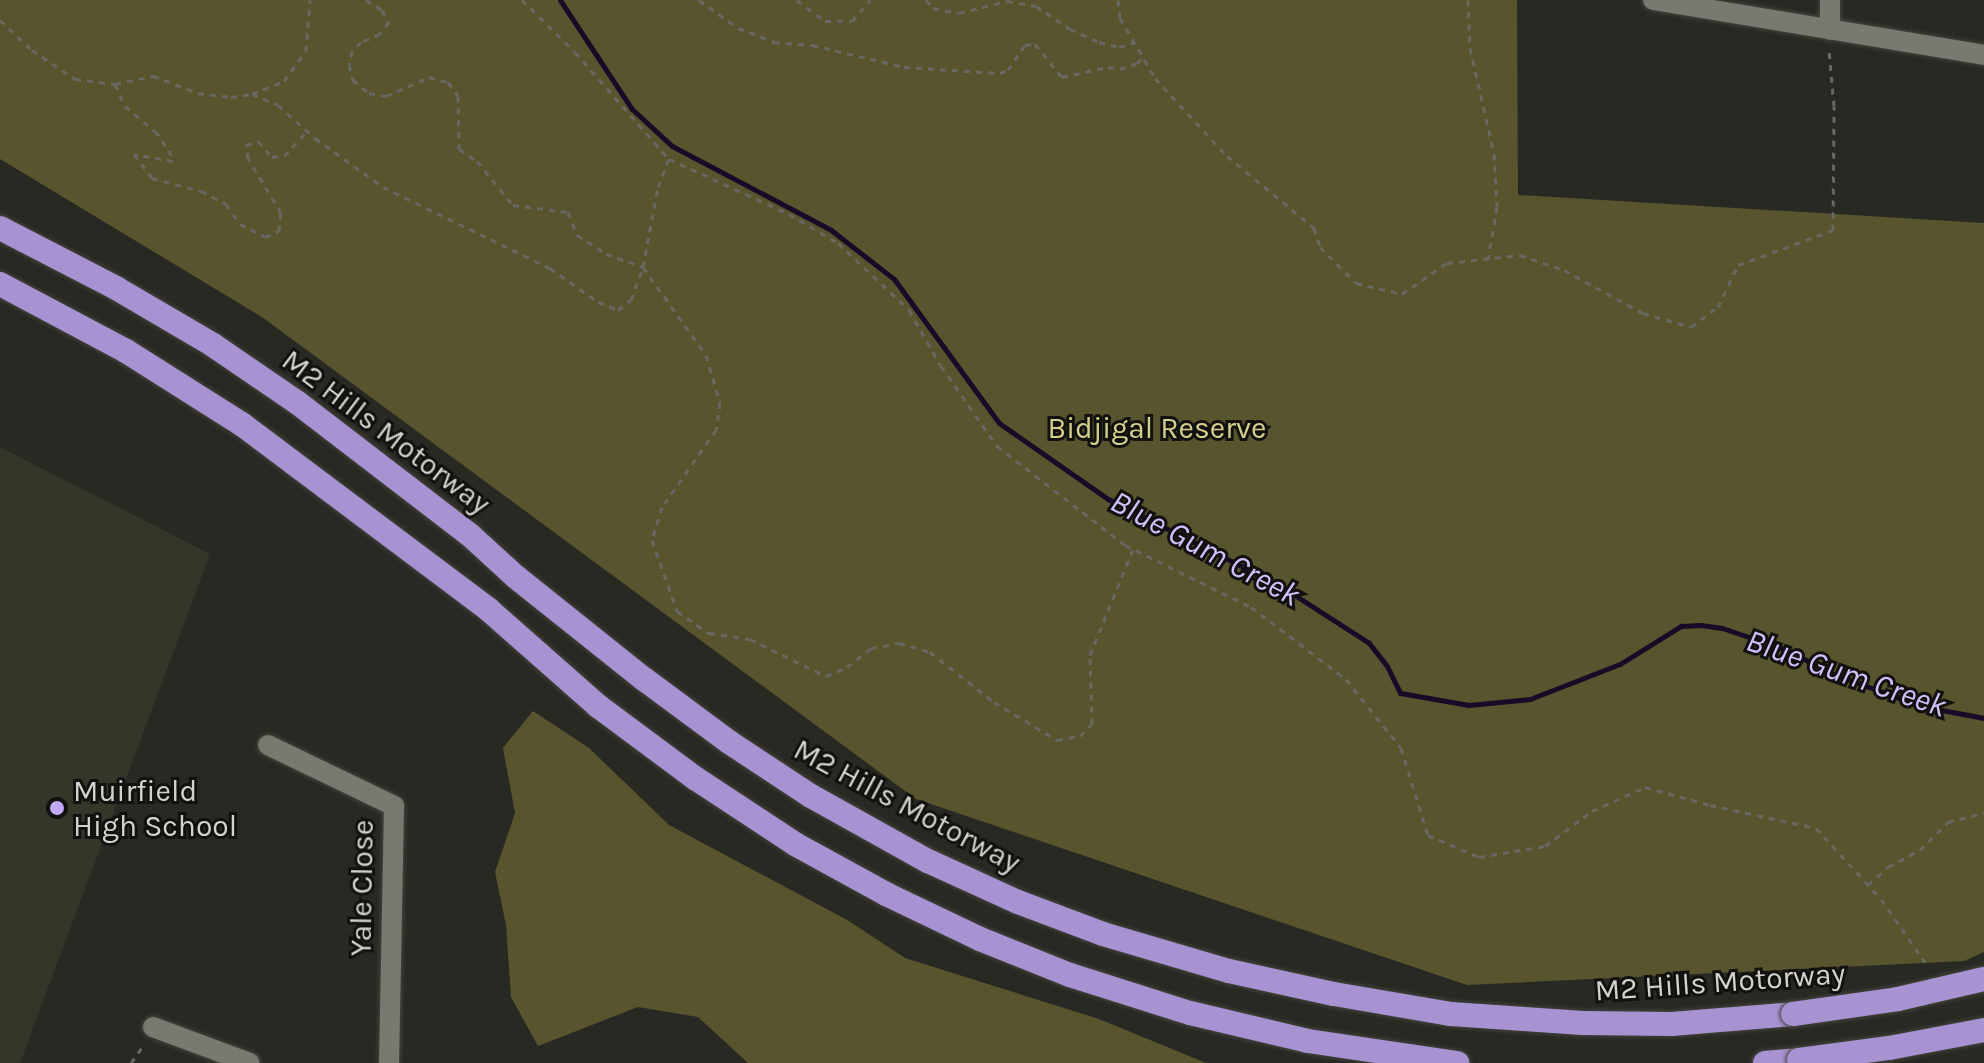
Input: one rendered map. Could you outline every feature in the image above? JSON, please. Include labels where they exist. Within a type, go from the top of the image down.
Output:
[{"type":"highway","name":"M2 Hills Motorway","points":[[0,228],[116,288],[225,353],[371,458],[470,535],[516,577],[601,645],[729,742],[811,796],[928,861],[1018,902],[1103,934],[1229,971],[1334,994],[1451,1014],[1583,1023],[1657,1024],[1793,1014],[1898,999],[1984,979]]},
{"type":"highway","points":[[0,284],[126,351],[243,425],[489,610],[598,706],[695,778],[795,844],[886,894],[980,939],[1070,975],[1190,1013],[1308,1041],[1457,1063]]},
{"type":"highway","points":[[1765,1063],[1889,1048],[1984,1030]]},
{"type":"street","points":[[1653,0],[1984,55]]},
{"type":"street","points":[[1830,0],[1830,30]]},
{"type":"street","name":"Yale Close","points":[[268,745],[394,806],[389,1063]]},
{"type":"street","points":[[153,1027],[250,1063]]},
{"type":"path","points":[[0,20],[32,50],[75,79],[115,84],[153,76],[198,93],[231,97],[252,94],[284,81],[306,51],[310,0]]},
{"type":"path","points":[[366,0],[382,10],[389,22],[380,34],[361,42],[352,51],[349,65],[353,80],[369,93],[386,96],[429,77],[448,82],[458,96],[459,149],[477,161],[513,205],[568,212],[577,235],[606,254],[643,267],[706,355],[720,403],[716,430],[662,507],[652,540],[677,611],[709,633],[750,639],[826,676],[847,667],[871,648],[899,643],[930,652],[1033,728],[1057,740],[1080,736],[1092,724],[1090,655],[1133,549]]},
{"type":"path","points":[[522,0],[575,52],[669,159],[789,214],[838,243],[909,310],[941,366],[997,446],[1133,549],[1251,607],[1346,679],[1401,748],[1428,835],[1479,857],[1545,846],[1592,811],[1645,787],[1816,828],[1868,885],[1925,962]]},
{"type":"path","points":[[699,0],[738,28],[774,42],[812,45],[904,67],[1000,73],[1008,70],[1025,45],[1035,44],[1062,77],[1108,67],[1120,69],[1137,63],[1143,57]]},
{"type":"path","points":[[797,0],[825,21],[852,21],[870,0]]},
{"type":"path","points":[[926,0],[933,8],[959,13],[1007,1],[1036,6],[1070,29],[1099,42],[1119,47],[1135,43]]},
{"type":"path","points":[[1118,0],[1120,18],[1155,78],[1227,156],[1314,228],[1320,247],[1356,283],[1402,294],[1447,263],[1520,255],[1564,270],[1643,313],[1691,327],[1718,307],[1738,265],[1833,230],[1830,30]]},
{"type":"path","points":[[1468,0],[1470,48],[1494,154],[1497,207],[1488,259]]},
{"type":"path","points":[[115,84],[125,106],[155,131],[169,150],[173,161],[134,154],[152,178],[201,191],[226,204],[240,224],[265,237],[279,231],[281,213],[248,158],[246,145],[258,141],[272,157],[284,156],[307,131]]},
{"type":"path","points":[[252,94],[278,105],[307,131],[383,187],[550,268],[618,310],[631,300],[643,267],[658,187],[669,159]]},
{"type":"path","points":[[1868,885],[1888,867],[1920,850],[1948,822],[1984,813]]},
{"type":"path","points":[[131,1063],[153,1027]]},
{"type":"shaded area","name":"Muirfield High School","points":[[0,447],[210,554],[20,1063],[0,1063]]},
{"type":"green space","name":"Bidjigal Reserve","points":[[0,0],[1517,0],[1518,195],[1984,223],[1984,952],[1964,961],[1467,985],[916,799],[262,317],[0,159]]},
{"type":"green space","points":[[533,711],[589,748],[669,825],[849,921],[905,958],[1099,1019],[1206,1063],[748,1063],[698,1017],[638,1007],[538,1046],[511,997],[506,925],[495,872],[515,813],[503,748]]},
{"type":"waterway","name":"Blue Gum Creek","points":[[560,0],[632,109],[672,146],[831,230],[894,279],[999,423],[1108,499],[1279,585],[1369,643],[1387,666],[1400,693],[1469,705],[1530,699],[1620,664],[1681,626],[1701,625],[1722,628],[1787,650],[1831,673],[1920,706],[1984,718]]},
{"type":"place","name":"Muirfield High School","points":[[57,808]]}]
